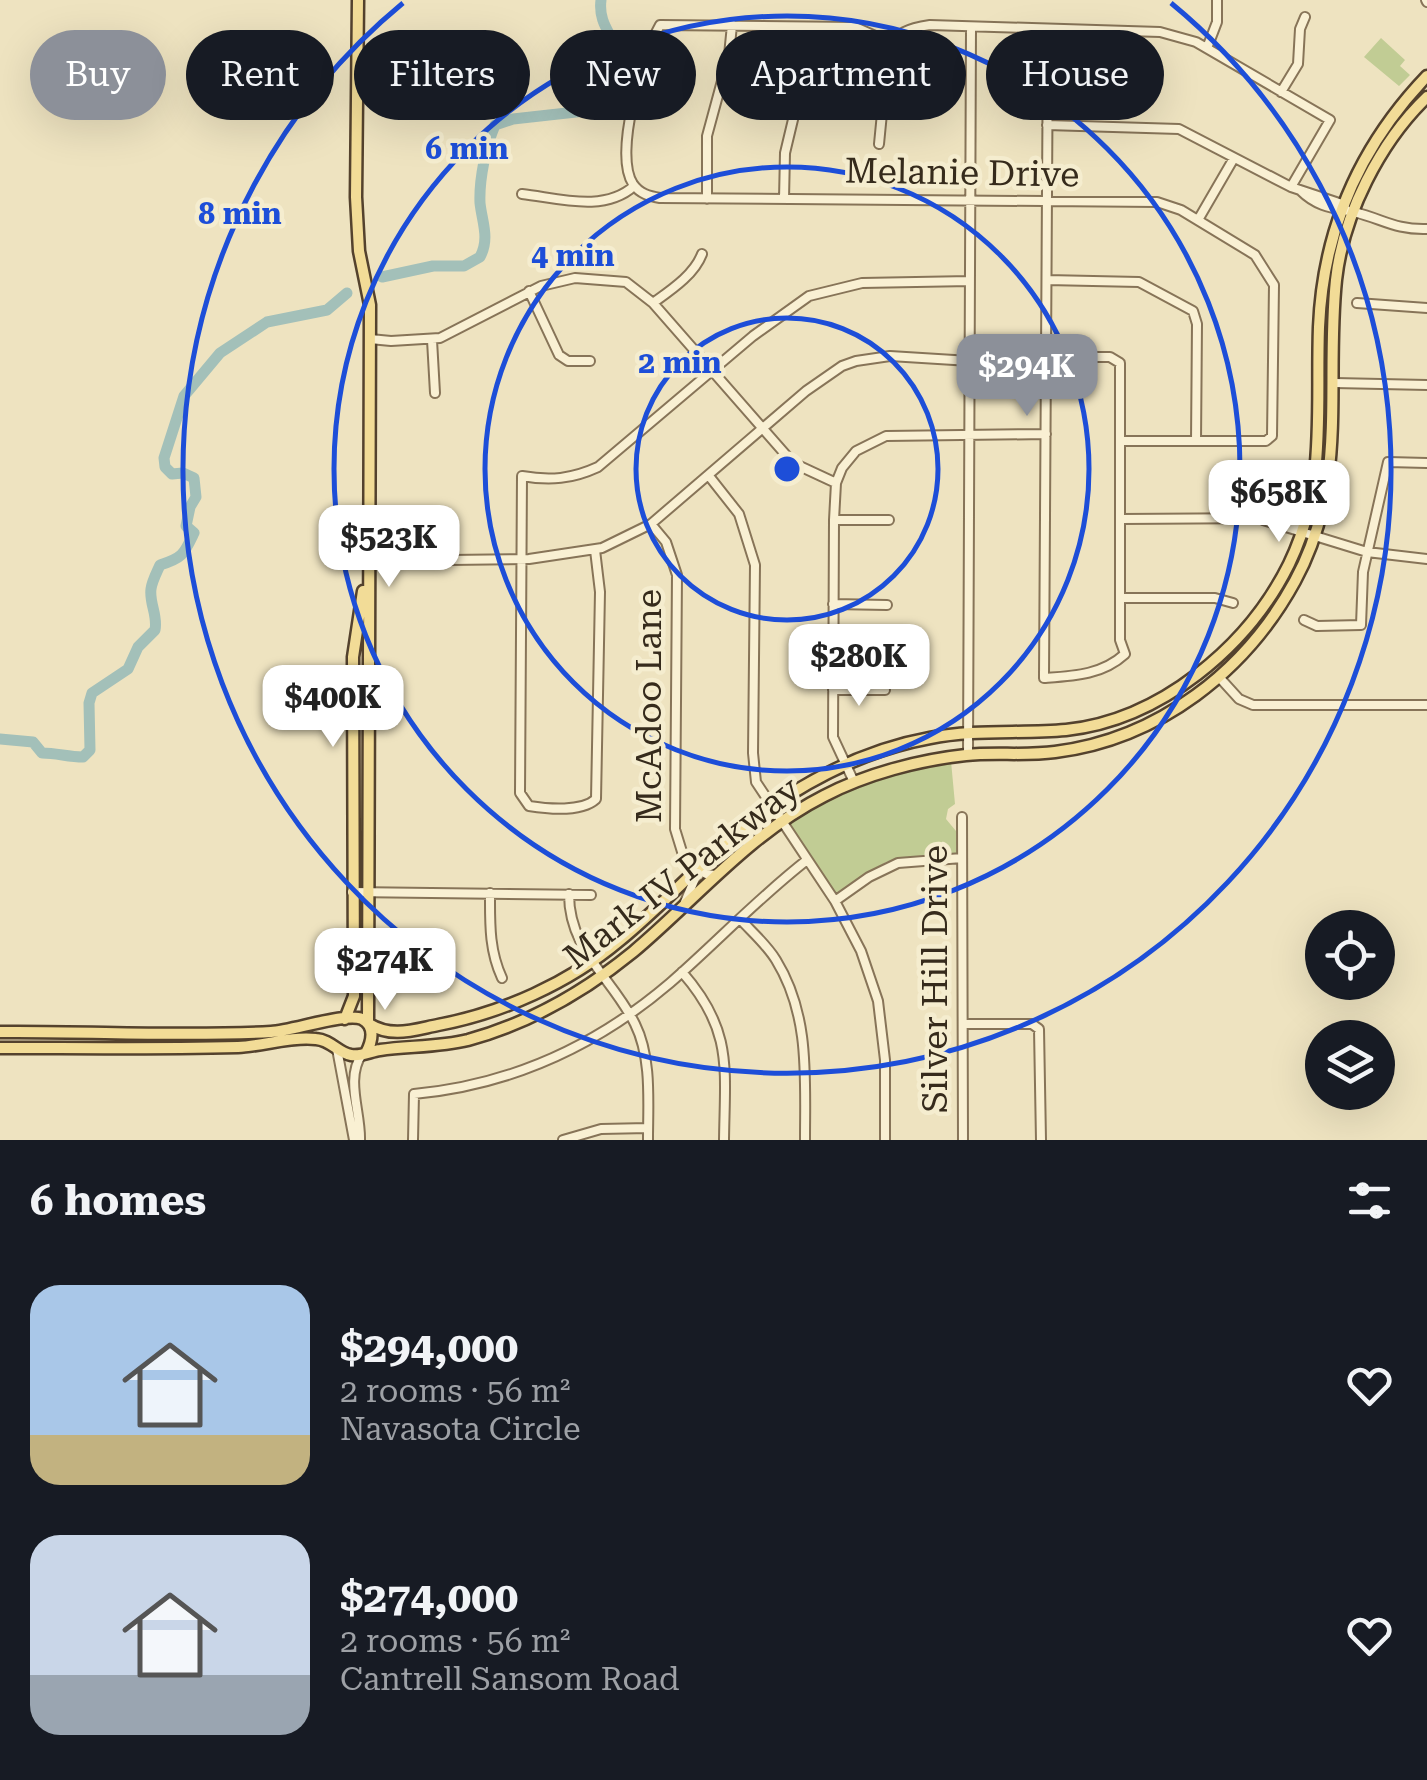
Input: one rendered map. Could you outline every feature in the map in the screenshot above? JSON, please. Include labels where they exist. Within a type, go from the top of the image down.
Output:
[{"type":"main road","points":[[0,1048],[256,1046],[316,1038],[350,1055],[364,1054],[372,1041],[368,1024],[367,892],[370,290],[358,250],[358,0]]},
{"type":"main road","name":"Mark IV Parkway","points":[[368,1024],[390,1034],[454,1022],[531,994],[593,961],[747,823],[846,764],[930,738],[1070,729],[1146,706],[1192,678],[1249,626],[1280,581],[1303,531],[1317,472],[1321,290],[1326,259],[1341,207],[1384,126],[1427,76]]},
{"type":"main road","name":"Mark IV Parkway","points":[[364,1054],[450,1044],[502,1030],[547,1010],[602,976],[715,875],[782,821],[824,795],[923,761],[968,754],[1057,752],[1109,740],[1148,725],[1187,702],[1218,677],[1255,642],[1275,616],[1316,536],[1332,466],[1336,281],[1342,245],[1354,212],[1392,138],[1427,97]]},
{"type":"main road","points":[[337,1047],[336,1031],[354,996],[353,663],[369,561]]},
{"type":"main road","points":[[353,663],[368,662]]},
{"type":"main road","points":[[352,807],[368,807]]},
{"type":"main road","points":[[0,1032],[274,1032],[358,1018],[368,1024]]},
{"type":"main road","points":[[92,1048],[93,1031]]},
{"type":"street","points":[[1207,48],[1217,22],[1218,0]]},
{"type":"street","points":[[1281,92],[1298,64],[1300,29],[1305,16]]},
{"type":"street","points":[[522,194],[600,203],[626,194],[634,186],[628,173],[629,124],[651,41],[660,26],[863,30]]},
{"type":"street","points":[[706,198],[707,136],[729,55],[732,26]]},
{"type":"street","points":[[908,30],[1008,26],[1040,30]]},
{"type":"street","points":[[784,199],[785,153],[807,61],[809,28]]},
{"type":"street","points":[[968,754],[971,28]]},
{"type":"street","points":[[1164,33],[1185,37],[1207,48],[1330,120],[1296,189]]},
{"type":"street","points":[[879,144],[881,120]]},
{"type":"street","points":[[1046,356],[1117,359],[1120,363],[1120,640],[1125,654],[1113,664],[1082,675],[1044,678],[1047,120]]},
{"type":"street","points":[[1047,125],[1179,129],[1296,189],[1316,204],[1341,207],[1403,230],[1427,229]]},
{"type":"street","points":[[1198,220],[1234,158]]},
{"type":"street","name":"Melanie Drive","points":[[634,186],[645,195],[660,198],[1156,202],[1182,210],[1255,255],[1274,285],[1270,440],[1196,441]]},
{"type":"street","points":[[653,303],[678,284],[702,254]]},
{"type":"street","points":[[370,339],[432,340],[530,292],[576,278],[614,279],[632,284],[793,463],[836,483]]},
{"type":"street","points":[[1046,280],[1140,282],[1193,310],[1196,441],[1121,440]]},
{"type":"street","points":[[595,550],[600,592],[598,790],[590,805],[529,806],[520,792],[522,476],[569,478],[598,467],[794,305],[824,290],[886,281],[970,281]]},
{"type":"street","points":[[530,292],[559,355],[568,362],[590,361]]},
{"type":"street","points":[[1357,303],[1427,308]]},
{"type":"street","points":[[432,340],[434,393]]},
{"type":"street","points":[[369,561],[522,559],[595,550],[652,524],[819,382],[856,361],[924,356],[970,361]]},
{"type":"street","points":[[1334,383],[1427,384]]},
{"type":"street","points":[[854,782],[834,737],[832,690],[834,520],[836,483],[842,468],[856,450],[886,436],[1046,434]]},
{"type":"street","points":[[1304,620],[1318,626],[1361,626],[1362,572],[1388,462],[1427,463]]},
{"type":"street","points":[[710,476],[739,514],[753,550],[754,773],[861,951],[878,1001],[885,1060],[885,1140]]},
{"type":"street","points":[[435,560],[436,515]]},
{"type":"street","points":[[1122,519],[1259,518],[1367,552],[1427,559]]},
{"type":"street","points":[[834,520],[889,520]]},
{"type":"street","name":"McAdoo Lane","points":[[652,524],[666,542],[677,575],[675,829],[683,855],[706,874],[715,875]]},
{"type":"street","points":[[1121,598],[1215,598],[1233,603]]},
{"type":"street","points":[[834,604],[886,605]]},
{"type":"street","points":[[1218,677],[1239,699],[1253,705],[1427,705]]},
{"type":"street","points":[[832,690],[886,690]]},
{"type":"street","name":"Silver Hill Drive","points":[[962,817],[963,1140]]},
{"type":"street","points":[[835,902],[868,877],[898,863],[962,858]]},
{"type":"street","points":[[414,1140],[414,1094],[480,1084],[527,1070],[572,1050],[629,1015],[807,860]]},
{"type":"street","points":[[682,906],[700,867]]},
{"type":"street","points":[[352,892],[591,894]]},
{"type":"street","points":[[490,893],[494,961],[502,978]]},
{"type":"street","points":[[569,894],[574,932],[629,1015],[645,1054],[648,1140]]},
{"type":"street","points":[[740,919],[774,956],[798,1011],[804,1046],[805,1140]]},
{"type":"street","points":[[682,972],[706,1000],[720,1031],[725,1063],[724,1140]]},
{"type":"street","points":[[964,1024],[1032,1024],[1040,1029],[1041,1140]]},
{"type":"street","points":[[337,1047],[357,1140]]},
{"type":"street","points":[[357,1140],[353,1075],[364,1054]]},
{"type":"street","points":[[563,1140],[602,1129],[648,1128]]},
{"type":"green space","points":[[1381,38],[1405,60],[1400,66],[1410,75],[1399,86],[1364,57]]},
{"type":"green space","points":[[951,761],[955,804],[948,809],[946,819],[956,831],[958,854],[886,862],[837,895],[789,824],[867,784]]},
{"type":"waterway","points":[[382,277],[433,266],[464,266],[480,257],[485,237],[481,184],[495,125],[513,119],[585,111],[596,99],[609,95],[619,64],[604,24],[601,0]]},
{"type":"waterway","points":[[0,739],[33,742],[42,753],[83,757],[90,750],[92,693],[128,669],[138,647],[155,630],[153,580],[160,565],[182,554],[194,533],[186,526],[196,497],[194,478],[172,474],[165,467],[164,458],[184,396],[220,353],[267,322],[327,310],[347,293]]}]
